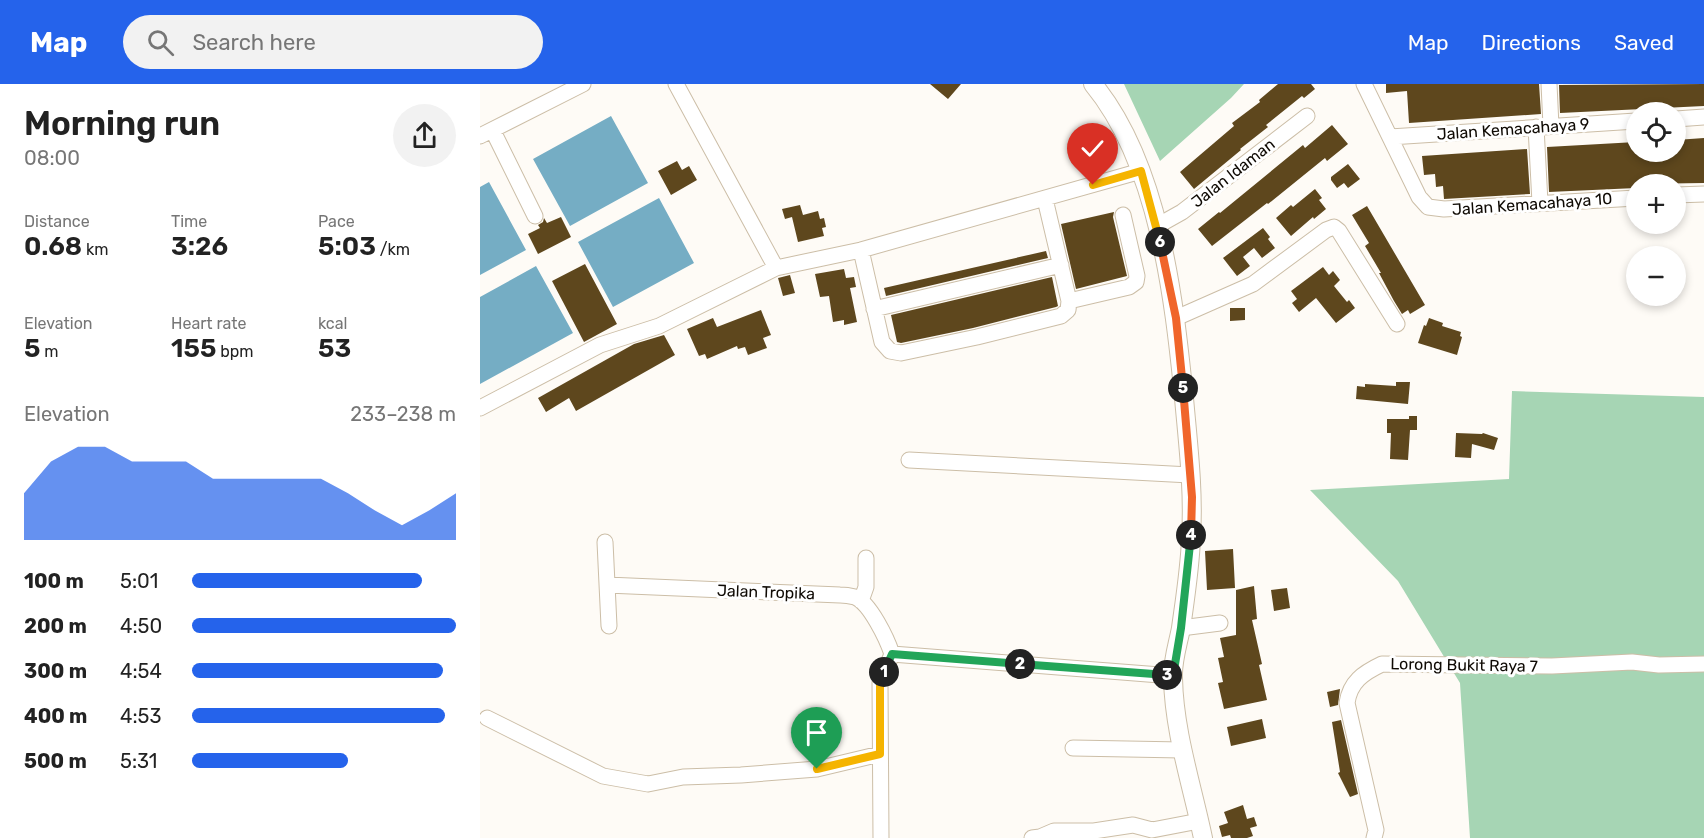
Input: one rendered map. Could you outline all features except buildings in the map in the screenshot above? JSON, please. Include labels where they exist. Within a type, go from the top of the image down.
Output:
[{"type":"main road","points":[[1093,84],[1114,114],[1141,171],[1157,226],[1176,318],[1190,475],[1191,539],[1173,676],[1182,750],[1201,830]]},
{"type":"street","points":[[535,216],[486,133],[583,84]]},
{"type":"street","points":[[676,84],[776,268]]},
{"type":"street","points":[[1364,84],[1390,137]]},
{"type":"street","points":[[1540,203],[1549,84]]},
{"type":"street","name":"Jalan Idaman","points":[[1157,226],[1182,212],[1306,116]]},
{"type":"street","points":[[1686,118],[1704,117]]},
{"type":"street","name":"Jalan Kemacahaya 9","points":[[1390,137],[1626,122]]},
{"type":"street","name":"Jalan Kemacahaya 10","points":[[1390,137],[1419,197],[1428,207],[1444,210],[1626,199]]},
{"type":"street","points":[[480,408],[600,345],[659,326],[776,268],[861,250],[1141,171]]},
{"type":"street","points":[[1686,195],[1704,194]]},
{"type":"street","points":[[861,250],[882,342],[890,351],[901,353],[1061,316],[1068,310],[1069,301],[1045,199]]},
{"type":"street","points":[[1069,301],[1129,287],[1136,282],[1137,276],[1123,215]]},
{"type":"street","points":[[1176,318],[1253,284],[1326,230],[1334,227],[1340,231],[1397,324]]},
{"type":"street","points":[[874,309],[1061,265]]},
{"type":"street","points":[[909,460],[1190,475]]},
{"type":"street","points":[[605,542],[609,626]]},
{"type":"street","points":[[866,558],[866,587],[861,601],[866,605],[889,644],[892,654],[880,683],[881,838]]},
{"type":"street","name":"Jalan Tropika","points":[[607,585],[840,595],[855,597],[861,601]]},
{"type":"street","points":[[1181,628],[1220,623]]},
{"type":"street","points":[[892,654],[1173,676]]},
{"type":"street","name":"Lorong Bukit Raya 7","points":[[1374,838],[1376,830],[1347,703],[1349,691],[1367,671],[1382,664],[1552,666],[1632,662],[1659,665],[1704,664]]},
{"type":"street","points":[[487,718],[603,776],[648,784],[683,777],[817,769],[880,754]]},
{"type":"street","points":[[1073,748],[1182,750]]},
{"type":"street","points":[[1032,838],[1054,831],[1094,831],[1133,825],[1152,830],[1201,830]]},
{"type":"green space","points":[[1124,84],[1244,84],[1160,161]]},
{"type":"green space","points":[[1512,391],[1704,397],[1704,838],[1470,838],[1460,683],[1398,581],[1310,490],[1509,479]]},
{"type":"water","points":[[611,116],[648,183],[570,226],[533,159]]},
{"type":"water","points":[[489,182],[526,250],[480,275],[480,187]]},
{"type":"water","points":[[659,198],[694,263],[613,307],[578,242]]},
{"type":"water","points":[[536,266],[573,333],[480,384],[480,297]]},
{"type":"route","points":[[817,769],[880,754],[880,683],[892,654],[1173,676],[1191,539],[1192,497],[1176,318],[1157,226],[1141,171],[1093,185]]}]
